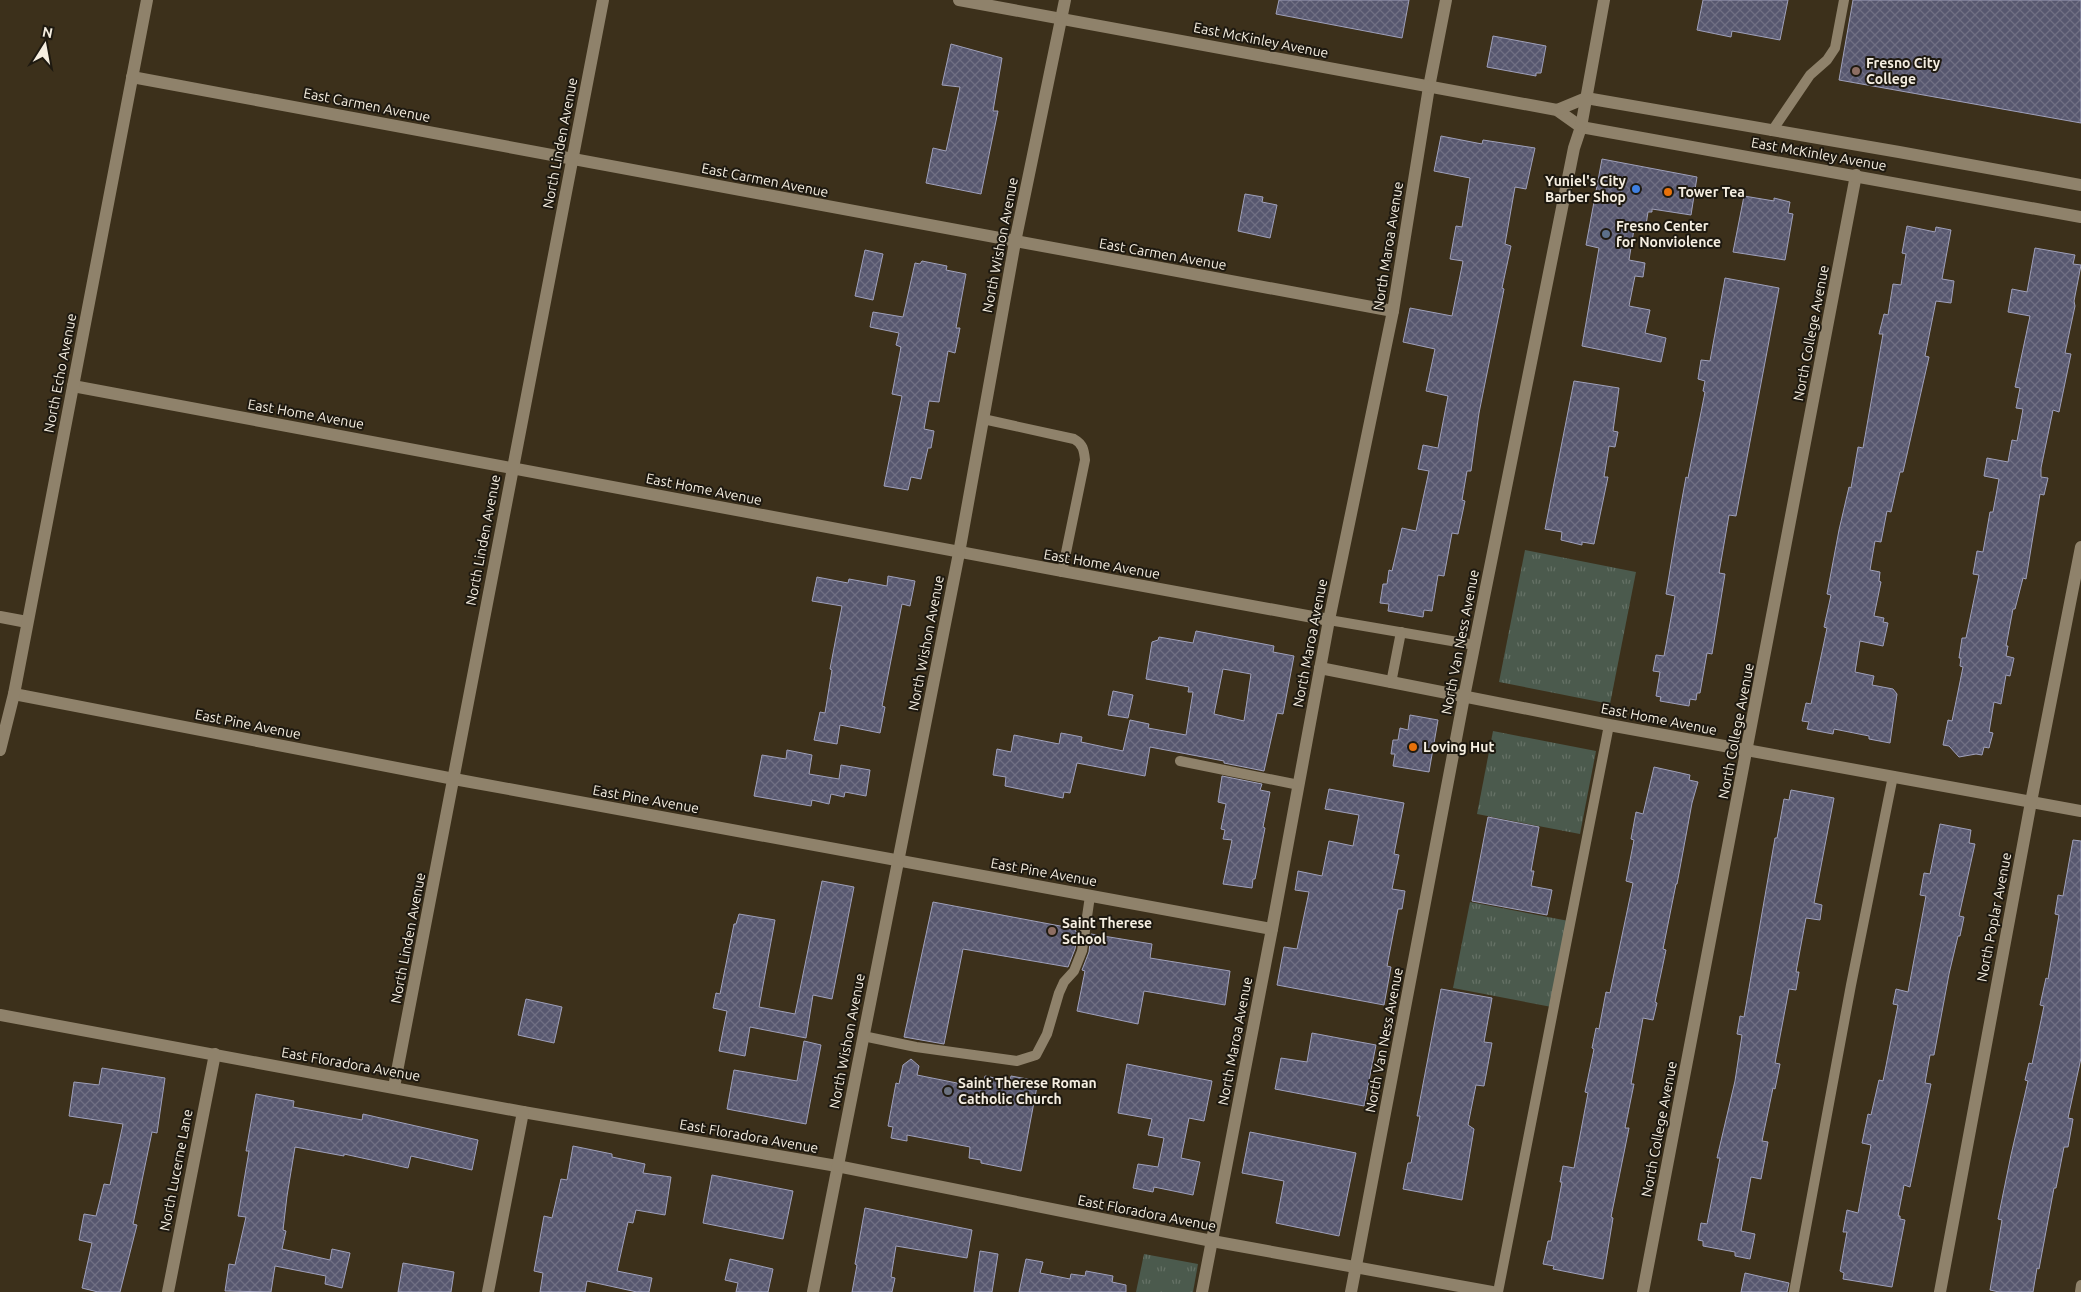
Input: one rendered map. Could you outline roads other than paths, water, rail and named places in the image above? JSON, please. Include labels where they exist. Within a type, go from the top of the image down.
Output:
[{"type":"street","name":"North Echo Avenue","points":[[0,750],[14,694],[147,0]]},
{"type":"street","name":"North Linden Avenue","points":[[394,1087],[603,0]]},
{"type":"street","name":"East McKinley Avenue","points":[[959,0],[1557,110],[1581,127],[2081,217]]},
{"type":"street","name":"North Wishon Avenue","points":[[813,1292],[959,553],[1015,242],[1065,0]]},
{"type":"street","name":"North Maroa Avenue","points":[[1202,1292],[1272,930],[1329,620],[1393,312],[1429,87],[1446,0]]},
{"type":"street","name":"North Van Ness Avenue","points":[[1351,1292],[1464,697],[1574,148],[1581,127],[1604,0]]},
{"type":"street","name":"East Carmen Avenue","points":[[132,77],[1393,312]]},
{"type":"street","name":"East McKinley Avenue","points":[[1586,98],[2081,185]]},
{"type":"street","points":[[1557,110],[1586,98]]},
{"type":"street","name":"North College Avenue","points":[[1643,1292],[1748,750],[1856,175]]},
{"type":"street","name":"East Home Avenue","points":[[73,386],[512,467],[959,553],[1329,620]]},
{"type":"street","name":"North Poplar Avenue","points":[[1940,1292],[2031,802],[2081,547]]},
{"type":"street","points":[[0,618],[27,622]]},
{"type":"street","name":"East Home Avenue","points":[[1320,668],[1609,725],[2081,811]]},
{"type":"street","name":"East Pine Avenue","points":[[14,694],[454,779],[1272,930]]},
{"type":"street","name":"East Floradora Avenue","points":[[0,1015],[523,1112],[837,1166],[1212,1241],[1492,1292]]},
{"type":"street","name":"North Lucerne Lane","points":[[168,1292],[215,1054]]},
{"type":"street","points":[[488,1292],[523,1112]]},
{"type":"lane","points":[[1772,131],[1810,75],[1827,60],[1835,48],[1844,0]]},
{"type":"lane","points":[[983,419],[1074,439],[1079,442],[1084,450],[1084,460],[1062,572]]},
{"type":"lane","points":[[1329,620],[1475,645]]},
{"type":"lane","points":[[1392,682],[1401,632]]},
{"type":"lane","points":[[1498,1292],[1609,725]]},
{"type":"lane","points":[[1180,761],[1299,785]]},
{"type":"lane","points":[[1794,1292],[1849,995],[1893,776]]},
{"type":"lane","points":[[863,1036],[916,1047],[1017,1061],[1036,1055],[1047,1034],[1062,988],[1074,971],[1082,951],[1090,896]]},
{"type":"lane","points":[[2080,1292],[2081,1285]]},
{"type":"place","name":"Fresno City College","points":[[1856,71]]},
{"type":"place","name":"Yuniel's City Barber Shop","points":[[1636,189]]},
{"type":"place","name":"Tower Tea","points":[[1668,192]]},
{"type":"place","name":"Fresno Center for Nonviolence","points":[[1606,234]]},
{"type":"place","name":"Loving Hut","points":[[1413,747]]},
{"type":"place","name":"Saint Therese School","points":[[1052,931]]},
{"type":"place","name":"Saint Therese Roman Catholic Church","points":[[948,1091]]}]
